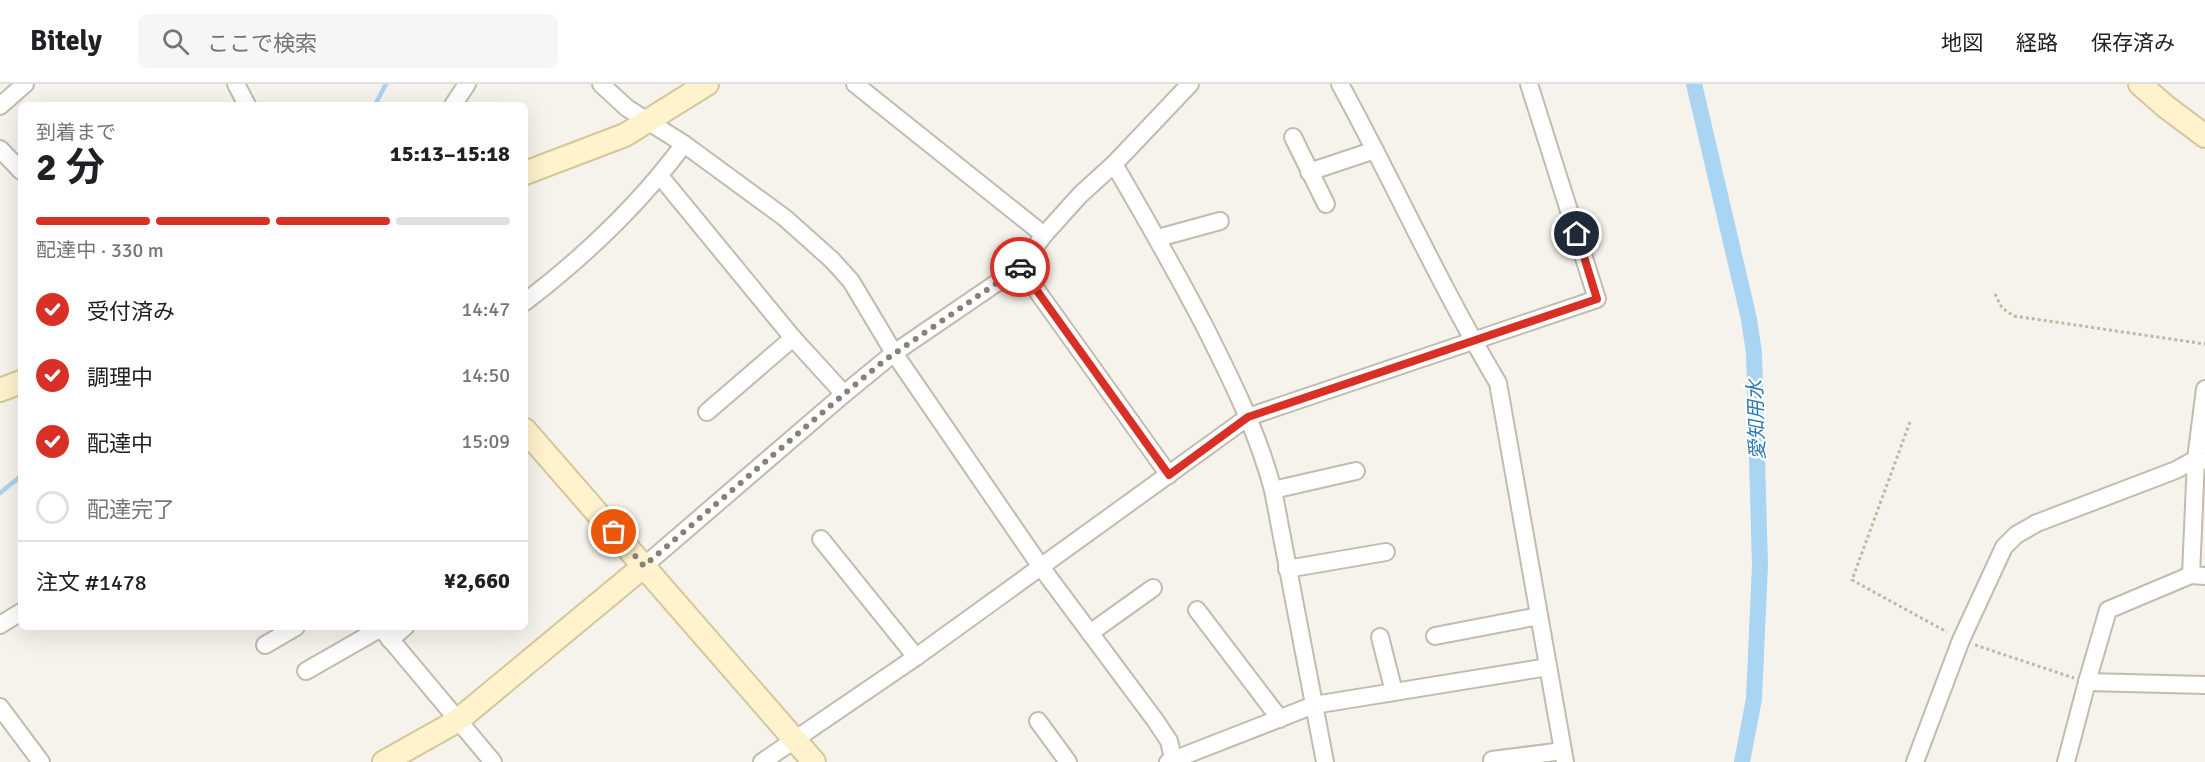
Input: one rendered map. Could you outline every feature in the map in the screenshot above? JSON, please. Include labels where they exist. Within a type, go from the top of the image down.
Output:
[{"type":"street","points":[[0,106],[25,84]]},
{"type":"street","points":[[236,84],[246,102]]},
{"type":"street","points":[[455,102],[467,84]]},
{"type":"street","points":[[601,84],[627,108],[684,144],[785,219],[832,260],[850,281],[894,353],[1041,567],[1155,720],[1169,741],[1172,761],[1314,705],[1548,667]]},
{"type":"street","points":[[528,172],[625,135],[707,84]]},
{"type":"street","points":[[855,84],[1044,235]]},
{"type":"street","points":[[384,762],[457,721],[644,566],[894,353],[1020,267],[1044,235],[1080,195],[1114,165],[1190,84]]},
{"type":"street","points":[[1340,84],[1473,342],[1498,383],[1564,756],[1492,760]]},
{"type":"street","points":[[762,762],[916,657],[1248,417],[1597,299],[1529,84]]},
{"type":"street","points":[[2140,84],[2205,136]]},
{"type":"street","points":[[1293,137],[1326,204]]},
{"type":"street","points":[[528,300],[597,243],[660,176],[684,144]]},
{"type":"street","points":[[0,148],[18,168]]},
{"type":"street","points":[[1310,171],[1376,150]]},
{"type":"street","points":[[1114,165],[1158,238],[1231,377],[1264,454],[1273,490],[1325,762]]},
{"type":"street","points":[[660,176],[793,338],[844,394]]},
{"type":"street","points":[[1158,238],[1220,221]]},
{"type":"street","points":[[1020,267],[1169,475]]},
{"type":"street","points":[[707,412],[793,338]]},
{"type":"street","points":[[0,390],[18,383]]},
{"type":"street","points":[[2067,762],[2108,610],[2198,576],[2200,460],[2205,389]]},
{"type":"street","points":[[528,433],[814,762]]},
{"type":"street","points":[[1915,762],[1961,640],[2004,547],[2016,535],[2037,523],[2200,460]]},
{"type":"street","points":[[1273,490],[1356,471]]},
{"type":"street","points":[[821,539],[916,657]]},
{"type":"street","points":[[1287,569],[1386,552]]},
{"type":"street","points":[[1090,633],[1153,588]]},
{"type":"street","points":[[1197,610],[1280,719]]},
{"type":"street","points":[[0,625],[18,614]]},
{"type":"street","points":[[1435,636],[1539,616]]},
{"type":"street","points":[[266,645],[291,630]]},
{"type":"street","points":[[306,671],[384,631],[493,762]]},
{"type":"street","points":[[1380,637],[1394,692]]},
{"type":"street","points":[[2087,682],[2205,685]]},
{"type":"street","points":[[0,707],[40,762]]},
{"type":"street","points":[[1038,721],[1068,762]]},
{"type":"path","points":[[1995,294],[2002,308],[2014,316],[2205,344]]},
{"type":"path","points":[[1910,422],[1852,580],[1961,640],[2087,682]]},
{"type":"waterway","points":[[377,102],[386,84]]},
{"type":"waterway","name":"愛知用水","points":[[1694,84],[1749,319],[1754,353],[1760,565],[1754,699],[1742,762]]},
{"type":"waterway","points":[[0,493],[18,478]]},
{"type":"way so far","points":[[614,532],[644,566],[885,360],[1020,267]]},
{"type":"route","points":[[1020,267],[1169,475],[1248,417],[1597,299],[1577,234]]}]
